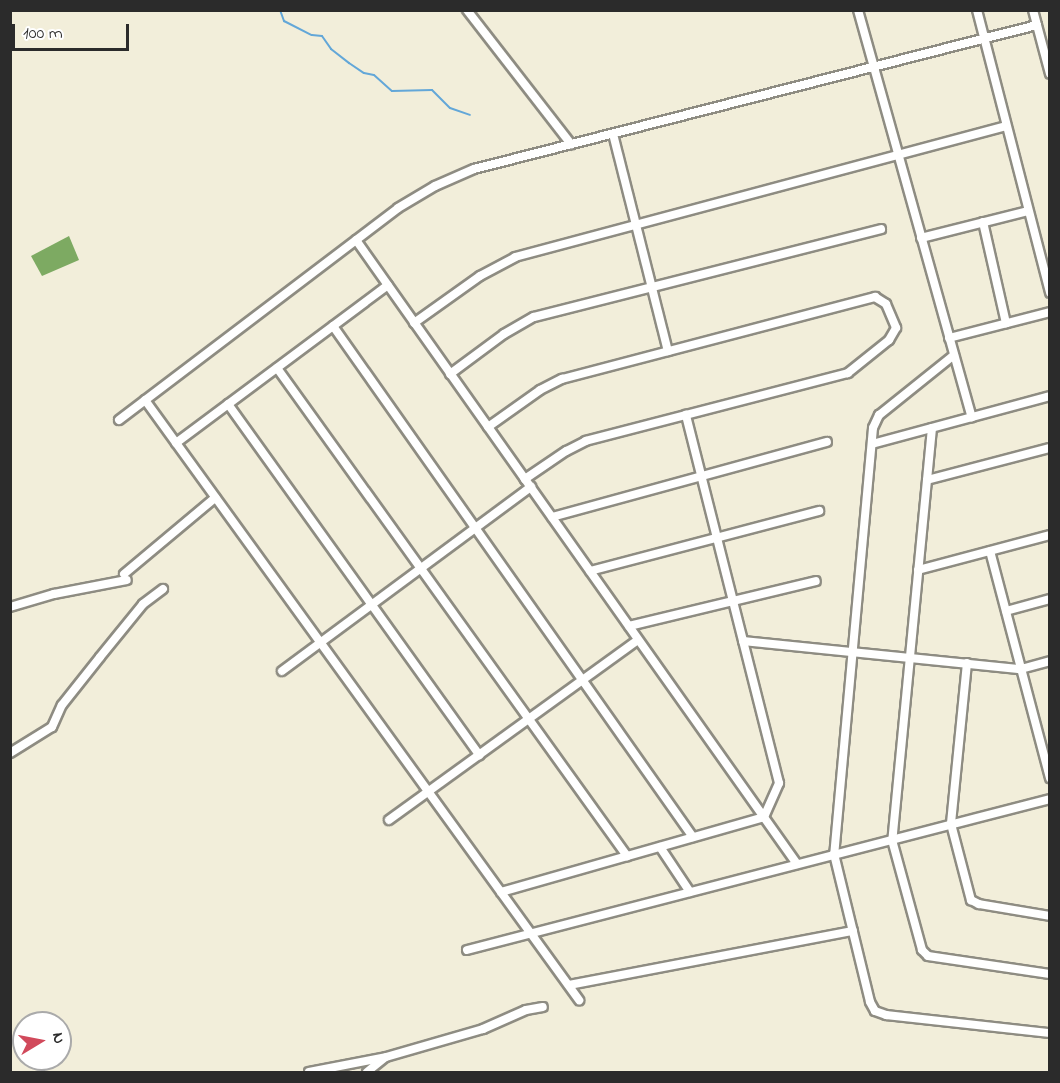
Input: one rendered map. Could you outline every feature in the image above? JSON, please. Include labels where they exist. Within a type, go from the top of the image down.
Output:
[{"type":"street","points":[[467,10],[571,144]]},
{"type":"street","points":[[858,10],[872,67],[972,417]]},
{"type":"street","points":[[977,10],[1050,293]]},
{"type":"street","points":[[1033,10],[1050,74]]},
{"type":"street","points":[[119,420],[398,208],[474,169],[1037,25]]},
{"type":"street","points":[[414,323],[480,276],[515,257],[1006,126]]},
{"type":"street","points":[[613,134],[668,351]]},
{"type":"street","points":[[921,238],[1028,211]]},
{"type":"street","points":[[983,222],[1006,323]]},
{"type":"street","points":[[450,374],[504,334],[534,317],[881,229]]},
{"type":"street","points":[[356,240],[797,864]]},
{"type":"street","points":[[176,443],[388,285]]},
{"type":"street","points":[[488,427],[540,390],[562,379],[875,297],[886,304],[896,327],[889,340],[848,373],[586,441],[566,451],[525,479]]},
{"type":"street","points":[[949,338],[1050,312]]},
{"type":"street","points":[[333,326],[693,837]]},
{"type":"street","points":[[954,355],[879,416],[873,428],[834,855],[870,1002],[875,1011],[886,1015],[1050,1033]]},
{"type":"street","points":[[277,368],[627,856]]},
{"type":"street","points":[[872,444],[1050,396]]},
{"type":"street","points":[[145,400],[579,1000]]},
{"type":"street","points":[[228,404],[480,755]]},
{"type":"street","points":[[686,415],[779,783],[764,817]]},
{"type":"street","points":[[932,428],[892,840],[922,950],[928,956],[1050,974]]},
{"type":"street","points":[[552,517],[827,442]]},
{"type":"street","points":[[927,480],[1050,448]]},
{"type":"street","points":[[282,671],[531,488]]},
{"type":"street","points":[[10,607],[125,577],[215,498]]},
{"type":"street","points":[[590,571],[819,511]]},
{"type":"street","points":[[918,570],[1050,535]]},
{"type":"street","points":[[990,551],[1050,778]]},
{"type":"street","points":[[629,626],[816,581]]},
{"type":"street","points":[[10,753],[52,727],[62,705],[100,657],[143,604],[163,589]]},
{"type":"street","points":[[1006,611],[1050,599]]},
{"type":"street","points":[[389,820],[638,640]]},
{"type":"street","points":[[743,641],[1021,669],[1050,661]]},
{"type":"street","points":[[967,663],[951,824],[971,900],[979,904],[1050,916]]},
{"type":"street","points":[[467,950],[1050,799]]},
{"type":"street","points":[[501,892],[764,817]]},
{"type":"street","points":[[660,847],[690,892]]},
{"type":"street","points":[[569,986],[853,931]]},
{"type":"street","points":[[310,1072],[386,1057],[483,1029],[526,1010],[543,1007]]},
{"type":"street","points":[[367,1072],[386,1057]]},
{"type":"green space","points":[[69,236],[79,260],[42,276],[31,256]]},
{"type":"waterway","points":[[280,10],[284,21],[312,35],[322,36],[331,49],[364,73],[374,75],[392,91],[432,90],[450,108],[470,115]]}]
